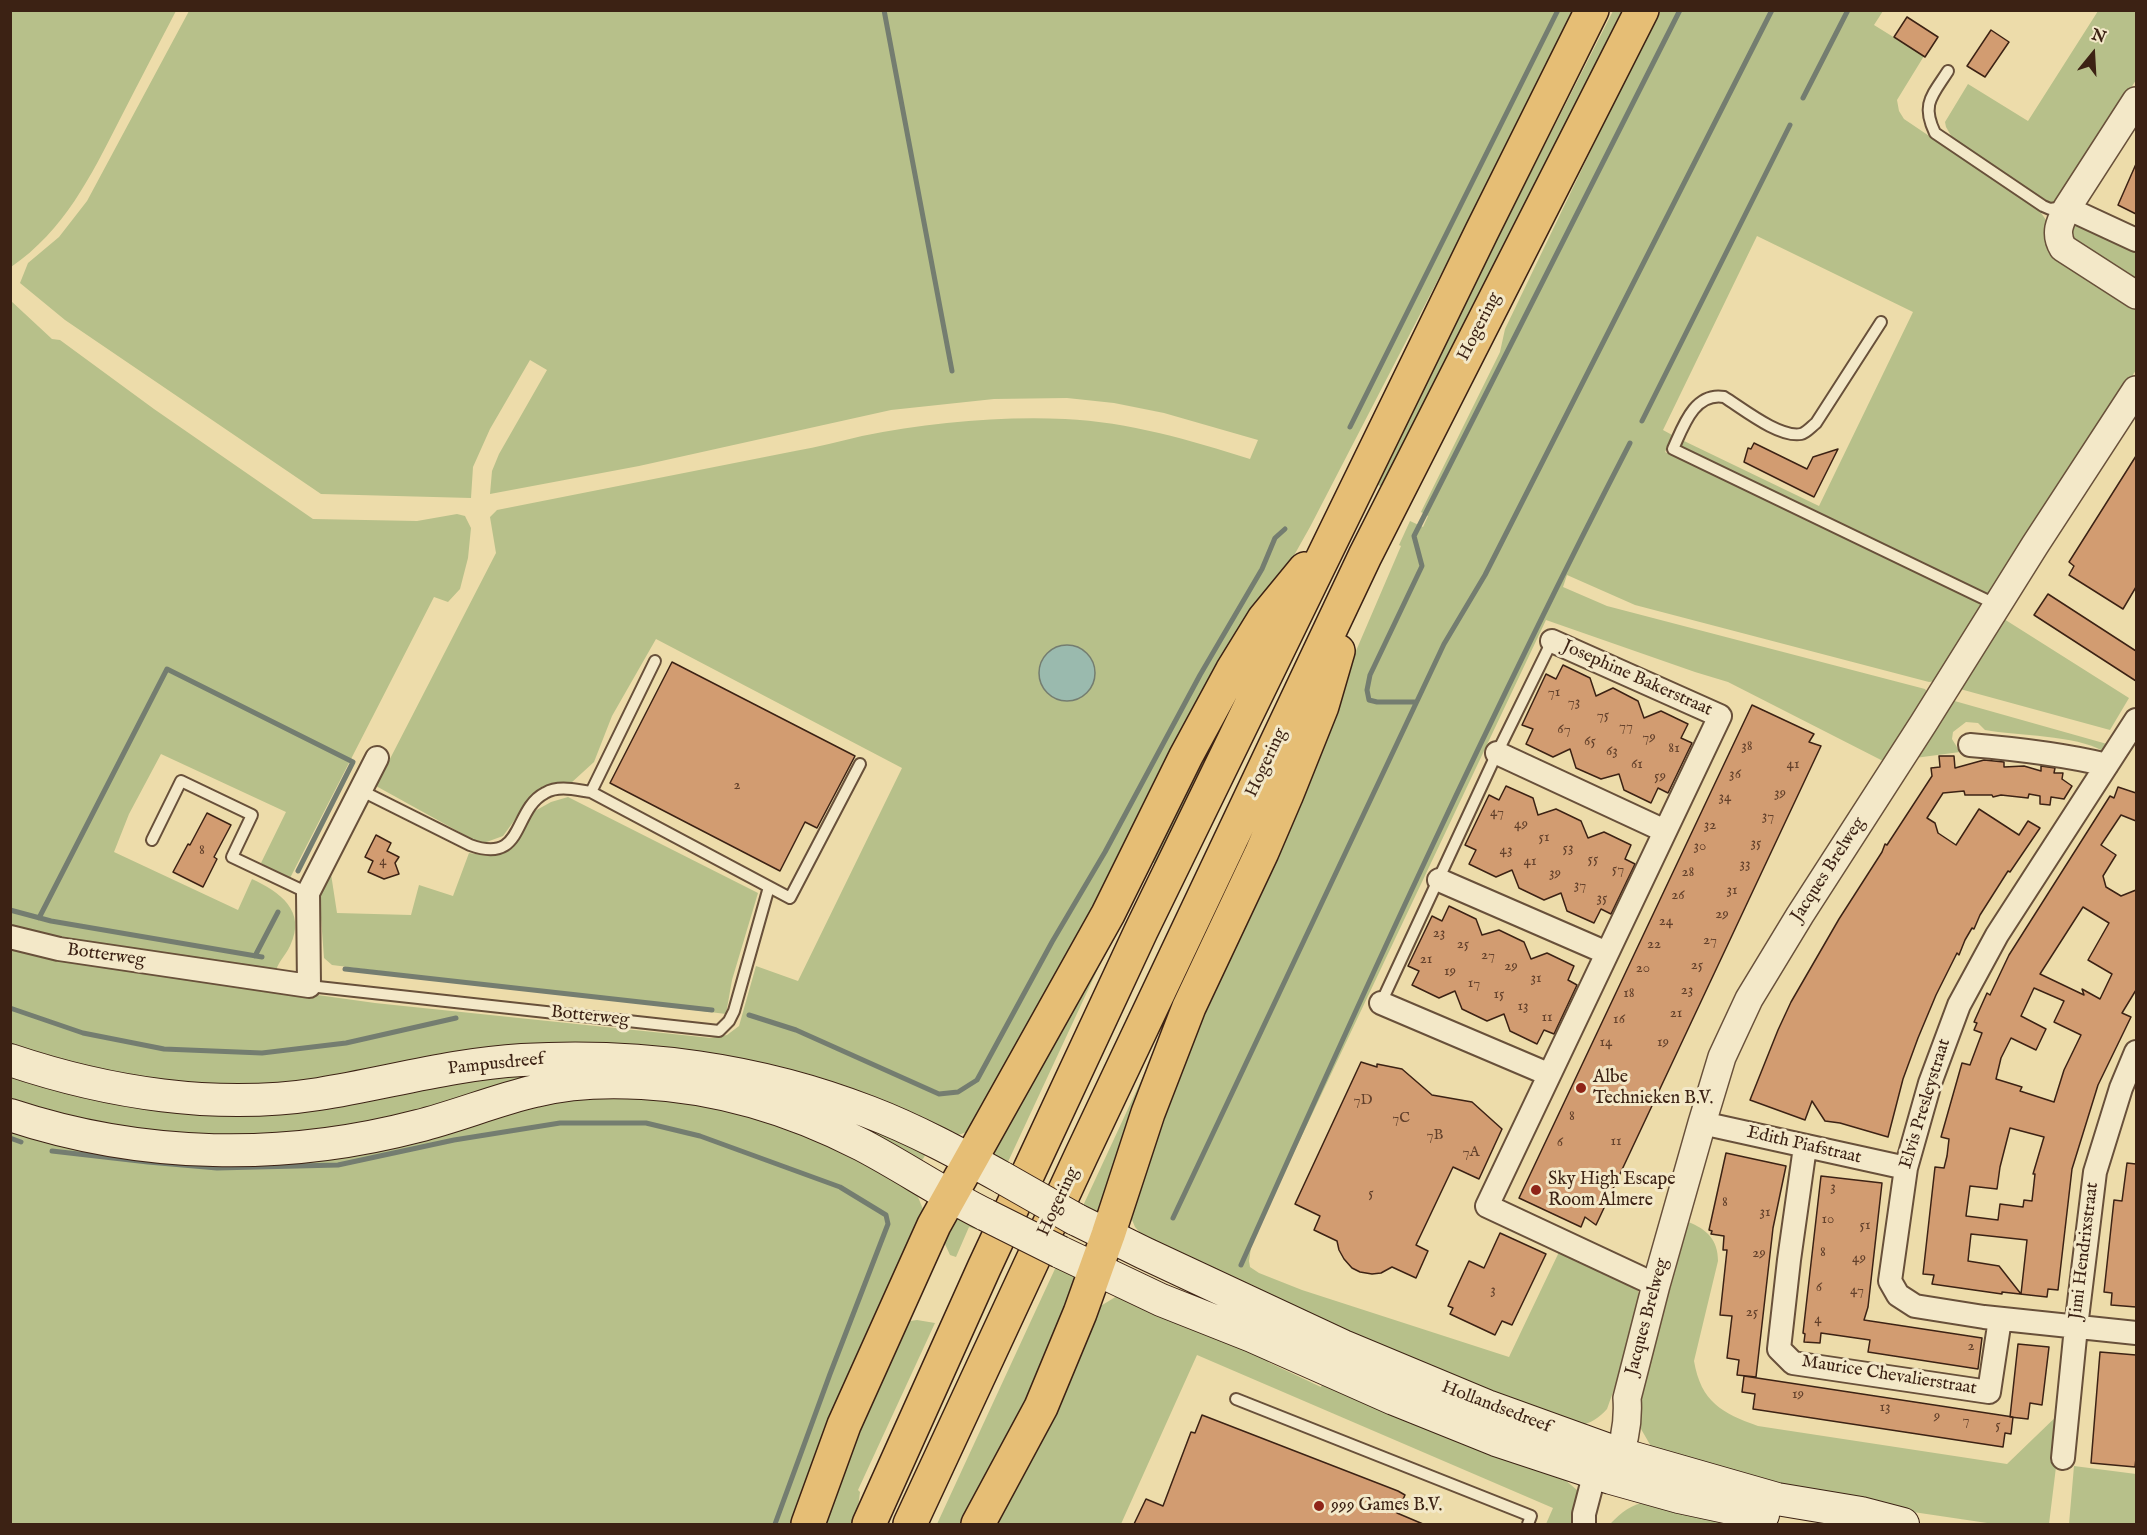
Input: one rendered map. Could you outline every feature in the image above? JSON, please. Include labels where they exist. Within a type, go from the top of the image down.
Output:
[{"type":"highway","points":[[869,1524],[984,1268],[1141,931],[1592,10]]},
{"type":"highway","name":"Hogering","points":[[910,1524],[1365,556],[1642,10]]},
{"type":"highway","points":[[808,1524],[844,1425],[934,1225],[1108,914],[1186,756],[1232,671],[1263,619],[1339,528]]},
{"type":"highway","points":[[978,1524],[1041,1407],[1080,1313],[1148,1113],[1189,1007],[1262,852],[1322,706],[1365,556]]},
{"type":"main road","name":"Pampusdreef","points":[[10,1060],[111,1088],[219,1099],[274,1098],[317,1094],[471,1065],[519,1060],[575,1058],[691,1065],[749,1076],[819,1095],[859,1109],[932,1140],[1003,1178]]},
{"type":"main road","name":"Pampusdreef","points":[[10,1115],[41,1125],[130,1145],[209,1151],[278,1149],[328,1145],[420,1126],[536,1090],[591,1082],[642,1083],[712,1091],[787,1113],[861,1144],[950,1197],[986,1215]]},
{"type":"main road","name":"Hollandsedreef","points":[[1003,1178],[1075,1219],[1343,1346],[1487,1406],[1679,1497],[1779,1518],[1823,1524]]},
{"type":"main road","name":"Hollandsedreef","points":[[986,1215],[1095,1270],[1161,1300],[1252,1335],[1496,1440],[1903,1524]]},
{"type":"street","points":[[2136,101],[2067,208],[2060,222],[2058,233],[2058,240],[2063,248],[2136,295]]},
{"type":"street","points":[[2067,208],[2136,240]]},
{"type":"street","name":"Jacques Brelweg","points":[[1607,1463],[1629,1418],[1627,1398],[1656,1285],[1722,1057],[1749,999],[1800,915],[2136,390]]},
{"type":"street","name":"Josephine Bakerstraat","points":[[1552,641],[1720,716],[1487,1206],[1656,1285]]},
{"type":"street","name":"Elvis Presleystraat","points":[[2136,720],[2130,744],[2107,765],[2003,926],[1959,1005],[1930,1083],[1906,1168],[1890,1281],[1898,1295],[1916,1306],[2000,1319],[2136,1333]]},
{"type":"street","points":[[1970,745],[2033,750],[2107,765]]},
{"type":"street","points":[[1497,753],[1665,831]]},
{"type":"street","points":[[309,986],[308,893],[377,758]]},
{"type":"street","points":[[1439,880],[1607,953]]},
{"type":"street","name":"Botterweg","points":[[10,937],[59,949],[309,986]]},
{"type":"street","name":"Josephine Bakerstraat","points":[[1381,1003],[1548,1074]]},
{"type":"street","name":"Jimi Hendrixstraat","points":[[2062,1458],[2095,1172],[2121,1088],[2136,1052]]},
{"type":"street","name":"Edith Piafstraat","points":[[1702,1123],[1906,1168]]},
{"type":"street","name":"Maurice Chevalierstraat","points":[[1805,1147],[1779,1349],[1793,1363],[1989,1392],[2000,1319]]},
{"type":"street","points":[[1584,1524],[1584,1514],[1607,1463]]},
{"type":"street","points":[[1590,1524],[1596,1517],[1607,1463]]},
{"type":"lane","points":[[1948,71],[1930,99],[1927,117],[1935,133],[2043,206],[2050,209],[2067,208]]},
{"type":"lane","points":[[1881,322],[1816,423],[1803,434],[1791,435],[1779,431],[1724,397],[1716,396],[1705,399],[1694,407],[1673,449],[1998,605]]},
{"type":"lane","name":"Josephine Bakerstraat","points":[[1381,1003],[1497,753],[1552,641]]},
{"type":"lane","points":[[591,792],[655,661]]},
{"type":"lane","points":[[362,791],[470,845],[488,849],[506,846],[516,835],[532,805],[546,792],[566,789],[591,792],[790,898],[861,764]]},
{"type":"lane","points":[[152,840],[181,781],[252,815],[232,857],[308,893]]},
{"type":"lane","name":"Botterweg","points":[[309,986],[719,1031],[729,1021],[734,1011],[769,887]]},
{"type":"lane","points":[[1236,1399],[1531,1516],[1528,1524]]},
{"type":"green space","points":[[11,10],[176,11],[98,162],[74,201],[46,237],[11,267]]},
{"type":"green space","points":[[189,11],[1577,11],[1310,527],[970,1131],[955,1136],[704,1063],[210,1093],[11,1053],[10,941],[246,985],[375,1003],[711,1038],[727,1035],[739,1026],[756,966],[798,981],[902,768],[656,639],[612,716],[594,762],[571,783],[532,796],[503,836],[481,844],[376,786],[496,553],[490,517],[497,510],[912,427],[1040,418],[1089,421],[1136,428],[1250,459],[1258,440],[1164,413],[1114,403],[1067,398],[994,399],[891,410],[639,466],[490,494],[492,471],[499,454],[547,370],[530,360],[490,429],[473,467],[471,498],[321,494],[65,320],[20,283],[28,263],[59,237],[87,201]],"holes":[[[1091,659],[1095,672],[1077,699],[1058,699],[1048,693]]]},
{"type":"green space","points":[[1613,11],[1625,11],[1390,490],[1373,483]]},
{"type":"green space","points":[[1658,11],[1883,11],[1874,25],[1924,56],[1897,100],[1899,111],[1904,119],[2039,210],[2046,220],[2046,232],[2133,306],[2136,310],[2136,370],[1993,598],[1682,447],[1682,440],[1819,506],[1913,312],[1757,236],[1663,430],[1674,436],[1665,452],[1988,607],[1936,681],[1929,682],[1635,605],[1567,575],[1563,587],[1607,606],[1925,689],[1928,693],[1928,701],[1883,761],[1728,682],[1546,620],[1252,1241],[1249,1261],[1250,1267],[1259,1273],[1302,1290],[1509,1357],[1560,1250],[1629,1282],[1638,1291],[1642,1310],[1607,1409],[1594,1420],[1579,1426],[1461,1386],[1143,1236],[1135,1227],[1130,1215],[1143,1147],[1401,546],[1399,545],[1410,521],[1423,527],[1428,516],[1421,512],[1500,352],[1505,329]]},
{"type":"green space","points":[[2098,11],[2136,11],[2136,80],[2065,193],[2054,204],[2049,203],[1953,139],[1945,122],[1968,84],[2028,121]]},
{"type":"green space","points":[[2078,215],[2136,244],[2136,280],[2075,240],[2073,227]]},
{"type":"green space","points":[[10,300],[52,339],[60,340],[154,409],[313,519],[417,521],[457,514],[465,516],[471,528],[468,558],[460,589],[448,602],[434,597],[289,880],[261,863],[286,812],[161,754],[129,814],[114,852],[238,910],[252,879],[272,890],[288,904],[295,923],[294,934],[275,975],[118,950],[11,926]]},
{"type":"green space","points":[[2004,619],[2129,698],[2110,730],[1960,689]]},
{"type":"green space","points":[[1272,626],[1156,864],[1148,861],[1007,1164],[988,1152]]},
{"type":"green space","points":[[1951,700],[2107,744],[2103,751],[2062,739],[1985,730],[1978,723],[1966,722],[1953,732],[1952,739],[1960,752],[1915,758]]},
{"type":"green space","points":[[1313,704],[1107,1220],[1082,1208],[1178,1001],[1211,914]]},
{"type":"green space","points":[[568,797],[758,893],[732,980],[726,1014],[332,965],[324,958],[321,918],[315,905],[331,874],[337,913],[411,915],[419,885],[453,896],[469,853],[490,856],[512,846],[533,812],[551,802]]},
{"type":"green space","points":[[10,1066],[131,1097],[471,1071],[721,1077],[930,1147],[917,1169],[684,1079],[412,1121],[212,1145],[11,1109]]},
{"type":"green space","points":[[637,1092],[760,1118],[841,1149],[910,1189],[918,1197],[925,1214],[800,1524],[11,1524],[11,1122],[193,1157],[510,1103]]},
{"type":"green space","points":[[949,1210],[982,1220],[977,1230],[969,1227],[956,1257],[950,1255],[939,1231]]},
{"type":"green space","points":[[1688,1222],[1706,1232],[1716,1247],[1718,1261],[1694,1361],[1702,1387],[1715,1404],[1724,1411],[1758,1426],[2007,1464],[2063,1410],[2049,1524],[1994,1524],[1866,1505],[1677,1458],[1652,1448],[1641,1429],[1638,1408]]},
{"type":"green space","points":[[1060,1258],[1087,1272],[1082,1286],[965,1524],[937,1524]]},
{"type":"green space","points":[[1117,1296],[1269,1357],[1268,1362],[1321,1387],[1323,1381],[1558,1474],[1577,1490],[1578,1524],[1546,1524],[1553,1508],[1197,1355],[1121,1524],[991,1524],[1099,1307]]},
{"type":"green space","points":[[917,1320],[935,1323],[858,1490],[860,1492],[858,1508],[851,1524],[813,1524],[897,1323]]},
{"type":"green space","points":[[2074,1466],[2136,1474],[2136,1524],[2069,1524]]},
{"type":"green space","points":[[1648,1502],[1783,1524],[1610,1524],[1627,1509]]},
{"type":"shaded area","points":[[1067,645],[1078,647],[1087,653],[1093,662],[1095,673],[1093,684],[1087,693],[1078,699],[1067,701],[1056,699],[1047,693],[1041,684],[1039,673],[1041,662],[1047,653],[1056,647]]},
{"type":"building","points":[[1907,17],[1938,37],[1925,57],[1894,37]]},
{"type":"building","points":[[1991,30],[2009,42],[1985,77],[1967,66]]},
{"type":"building","points":[[2136,164],[2136,214],[2118,205]]},
{"type":"building","points":[[1754,443],[1807,469],[1813,457],[1838,449],[1814,497],[1744,462],[1748,448],[1751,449]]},
{"type":"building","points":[[2136,456],[2136,587],[2123,609],[2069,575],[2074,566],[2069,562]]},
{"type":"building","points":[[2048,594],[2136,651],[2136,681],[2034,615]]},
{"type":"building","points":[[672,662],[855,756],[817,828],[805,822],[780,871],[610,783]]},
{"type":"building","points":[[1563,665],[1590,678],[1596,696],[1613,688],[1638,701],[1644,718],[1661,711],[1688,724],[1681,738],[1692,743],[1668,793],[1658,788],[1651,803],[1624,790],[1619,774],[1601,779],[1576,768],[1570,749],[1553,757],[1526,744],[1533,729],[1522,725],[1546,674],[1556,679]]},
{"type":"building","points":[[1752,705],[1814,734],[1809,742],[1821,746],[1596,1225],[1585,1217],[1581,1227],[1519,1198]]},
{"type":"building","points":[[1939,756],[1954,756],[1955,768],[1984,760],[2004,762],[2004,767],[2024,766],[2041,771],[2041,766],[2055,768],[2054,773],[2063,773],[2062,779],[2072,786],[2064,799],[2051,797],[2050,805],[2040,804],[2040,796],[2029,794],[2028,798],[1965,795],[1964,791],[1943,793],[1927,818],[1935,823],[1938,833],[1956,845],[1979,809],[2019,835],[2028,821],[2040,828],[2010,872],[2008,871],[1980,915],[1959,955],[1957,953],[1936,995],[1903,1079],[1888,1137],[1825,1121],[1812,1101],[1805,1120],[1750,1100],[1791,1002],[1885,844],[1887,845],[1932,776],[1931,768],[1940,767]]},
{"type":"building","points":[[1506,786],[1533,798],[1538,815],[1556,809],[1581,821],[1588,838],[1604,832],[1631,845],[1625,859],[1635,864],[1611,914],[1601,909],[1594,923],[1567,911],[1561,893],[1544,900],[1519,888],[1512,870],[1496,877],[1469,864],[1476,850],[1465,845],[1489,795],[1499,800]]},
{"type":"building","points":[[2118,787],[2136,793],[2136,821],[2121,815],[2101,845],[2116,855],[2103,876],[2106,887],[2121,896],[2136,890],[2136,990],[2122,1013],[2131,1017],[2098,1085],[2072,1169],[2058,1290],[2048,1289],[2047,1297],[2002,1292],[2002,1294],[1932,1284],[1934,1275],[1923,1274],[1935,1167],[1944,1168],[1949,1139],[1941,1137],[1962,1063],[1970,1065],[1982,1033],[1974,1030],[1977,1023],[1974,1022],[1987,993],[1990,995],[2009,955],[2110,796],[2114,798]],"holes":[[[2083,907],[2109,923],[2088,960],[2112,974],[2100,999],[2082,989],[2084,995],[2040,974]],[[2034,988],[2064,1001],[2054,1022],[2081,1035],[2064,1070],[2054,1102],[2020,1091],[2022,1087],[1996,1079],[2001,1058],[2011,1038],[2036,1050],[2046,1029],[2021,1016]],[[2010,1128],[2044,1137],[2033,1174],[2035,1174],[2032,1201],[2024,1200],[2023,1207],[2000,1204],[1998,1220],[1966,1216],[1970,1186],[1997,1189]],[[1971,1234],[2027,1240],[2021,1294],[1999,1266],[1968,1261]]]},
{"type":"building","points":[[207,813],[231,825],[214,857],[217,859],[203,887],[173,872]]},
{"type":"building","points":[[376,835],[391,843],[387,851],[399,857],[395,863],[399,874],[384,879],[368,872],[373,861],[365,857]]},
{"type":"building","points":[[1449,906],[1476,919],[1482,935],[1499,930],[1524,942],[1531,959],[1547,953],[1574,966],[1568,980],[1577,985],[1554,1034],[1544,1030],[1537,1044],[1510,1031],[1504,1014],[1487,1021],[1462,1009],[1455,991],[1439,998],[1412,985],[1419,971],[1408,966],[1432,916],[1442,921]]},
{"type":"building","points":[[1361,1062],[1377,1067],[1377,1064],[1402,1069],[1432,1095],[1472,1102],[1502,1129],[1479,1179],[1453,1167],[1416,1245],[1428,1251],[1416,1278],[1392,1267],[1381,1273],[1372,1274],[1352,1268],[1339,1250],[1337,1241],[1314,1230],[1320,1216],[1295,1204]]},
{"type":"building","points":[[1726,1153],[1786,1166],[1773,1228],[1756,1377],[1737,1375],[1739,1360],[1727,1358],[1732,1316],[1720,1315],[1727,1250],[1723,1250],[1724,1236],[1711,1234],[1712,1231],[1709,1230]]},
{"type":"building","points":[[2127,1163],[2136,1164],[2136,1307],[2111,1305],[2112,1293],[2104,1292],[2114,1200],[2122,1201]]},
{"type":"building","points":[[1821,1176],[1882,1183],[1868,1307],[1864,1320],[1982,1338],[1978,1369],[1868,1352],[1870,1340],[1821,1333],[1820,1343],[1804,1342],[1805,1334],[1803,1333]]},
{"type":"building","points":[[1500,1233],[1546,1254],[1512,1325],[1502,1321],[1495,1335],[1450,1314],[1453,1308],[1448,1306],[1469,1261],[1484,1268]]},
{"type":"building","points":[[2018,1344],[2049,1347],[2042,1405],[2030,1403],[2028,1419],[2010,1417]]},
{"type":"building","points":[[2100,1352],[2136,1355],[2135,1467],[2091,1463]]},
{"type":"building","points":[[1744,1376],[2013,1417],[2011,1434],[2005,1433],[2003,1447],[1753,1409],[1755,1394],[1742,1392]]},
{"type":"building","points":[[1202,1415],[1398,1491],[1405,1495],[1397,1513],[1423,1524],[1134,1524],[1146,1499],[1163,1506],[1191,1432],[1195,1433]]},
{"type":"waterway","points":[[884,10],[952,371]]},
{"type":"waterway","points":[[1350,427],[1558,10]]},
{"type":"waterway","points":[[1416,702],[1377,702],[1369,700],[1367,690],[1370,675],[1422,566],[1414,536],[1680,10]]},
{"type":"waterway","points":[[1173,1218],[1444,644],[1485,575],[1772,10]]},
{"type":"waterway","points":[[1803,98],[1848,10]]},
{"type":"waterway","points":[[1642,421],[1790,125]]},
{"type":"waterway","points":[[1241,1265],[1430,851],[1528,646],[1630,443]]},
{"type":"waterway","points":[[749,1015],[796,1030],[939,1094],[958,1092],[977,1080],[1052,942],[1105,852],[1200,675],[1262,569],[1275,538],[1285,529]]},
{"type":"waterway","points":[[39,918],[167,669],[353,762],[298,871]]},
{"type":"waterway","points":[[10,910],[51,921],[262,957]]},
{"type":"waterway","points":[[255,956],[278,912]]},
{"type":"waterway","points":[[345,969],[712,1010]]},
{"type":"waterway","points":[[10,1008],[83,1033],[164,1049],[262,1053],[346,1043],[456,1018]]},
{"type":"waterway","points":[[52,1151],[217,1168],[338,1165],[454,1140],[560,1123],[646,1123],[700,1136],[840,1187],[886,1215],[888,1224],[775,1524]]},
{"type":"waterway","points":[[10,1138],[21,1142]]},
{"type":"place","name":"Albe Technieken B.V.","points":[[1581,1088]]},
{"type":"place","name":"Sky High Escape Room Almere","points":[[1536,1190]]},
{"type":"place","name":"999 Games B.V.","points":[[1319,1506]]}]
